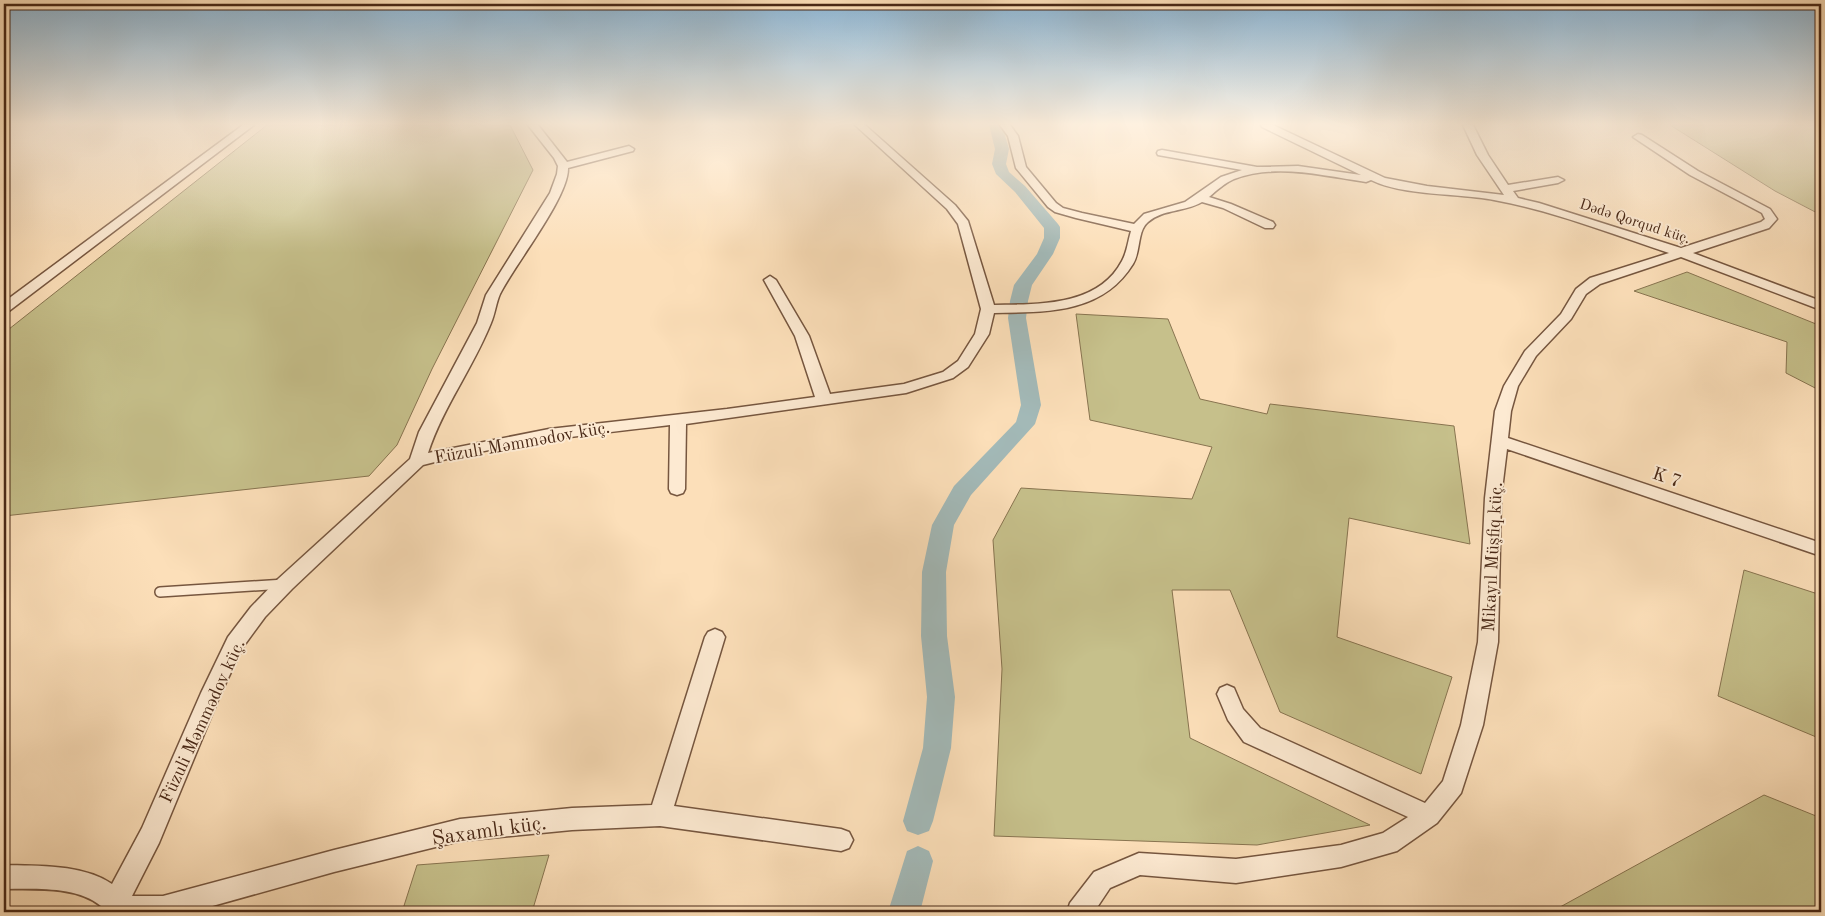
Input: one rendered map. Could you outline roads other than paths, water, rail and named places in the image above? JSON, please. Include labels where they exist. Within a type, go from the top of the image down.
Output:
[{"type":"street","points":[[4,308],[192,168]]},
{"type":"street","points":[[417,461],[428,432],[484,324],[493,295],[556,193],[563,168]]},
{"type":"street","points":[[907,168],[951,207],[964,224],[988,309],[1035,308],[1082,301],[1108,286],[1128,262],[1134,246],[1138,225],[1143,220],[1153,213],[1191,204],[1230,176],[1261,170]]},
{"type":"street","points":[[1021,168],[1052,205],[1059,210],[1138,229]]},
{"type":"street","points":[[1248,168],[1261,170],[1293,170],[1382,181]]},
{"type":"street","name":"Dədə Qorqud küç.","points":[[1355,168],[1382,181],[1426,189],[1479,194],[1514,200],[1683,253],[1821,306]]},
{"type":"street","points":[[1490,168],[1514,200]]},
{"type":"street","name":"Mikayıl Müşfiq küç.","points":[[1080,912],[1102,880],[1139,864],[1236,871],[1341,856],[1389,843],[1430,816],[1453,786],[1472,725],[1488,642],[1493,498],[1503,411],[1511,386],[1530,354],[1566,316],[1581,292],[1595,281],[1765,225],[1771,219],[1766,211],[1686,168]]},
{"type":"street","points":[[1506,189],[1558,180]]},
{"type":"street","points":[[1200,198],[1227,206],[1269,224]]},
{"type":"street","points":[[770,280],[802,336],[824,400]]},
{"type":"street","name":"Füzuli Məmmədov küç.","points":[[114,907],[151,835],[211,693],[235,644],[258,612],[285,584],[417,461],[450,452],[549,434],[678,419],[906,388],[948,375],[963,364],[982,334],[988,309]]},
{"type":"street","points":[[677,489],[678,419]]},
{"type":"street","name":"K 7","points":[[1500,441],[1821,550]]},
{"type":"street","points":[[660,815],[715,637]]},
{"type":"street","points":[[1227,694],[1234,714],[1252,735],[1430,816]]},
{"type":"street","name":"Şaxamlı küç.","points":[[4,877],[23,877],[78,883],[98,889],[114,907],[136,911],[163,908],[460,830],[572,819],[660,815],[841,840]]},
{"type":"lane","points":[[160,592],[285,584]]},
{"type":"waterway","points":[[918,821],[937,748],[941,697],[934,636],[934,572],[943,525],[962,491],[1025,424],[1031,405],[1017,318],[1019,301],[1023,285],[1045,254],[1052,238],[1052,227],[1020,189],[1003,174],[1000,168]]},
{"type":"waterway","points":[[904,912],[918,861]]}]
